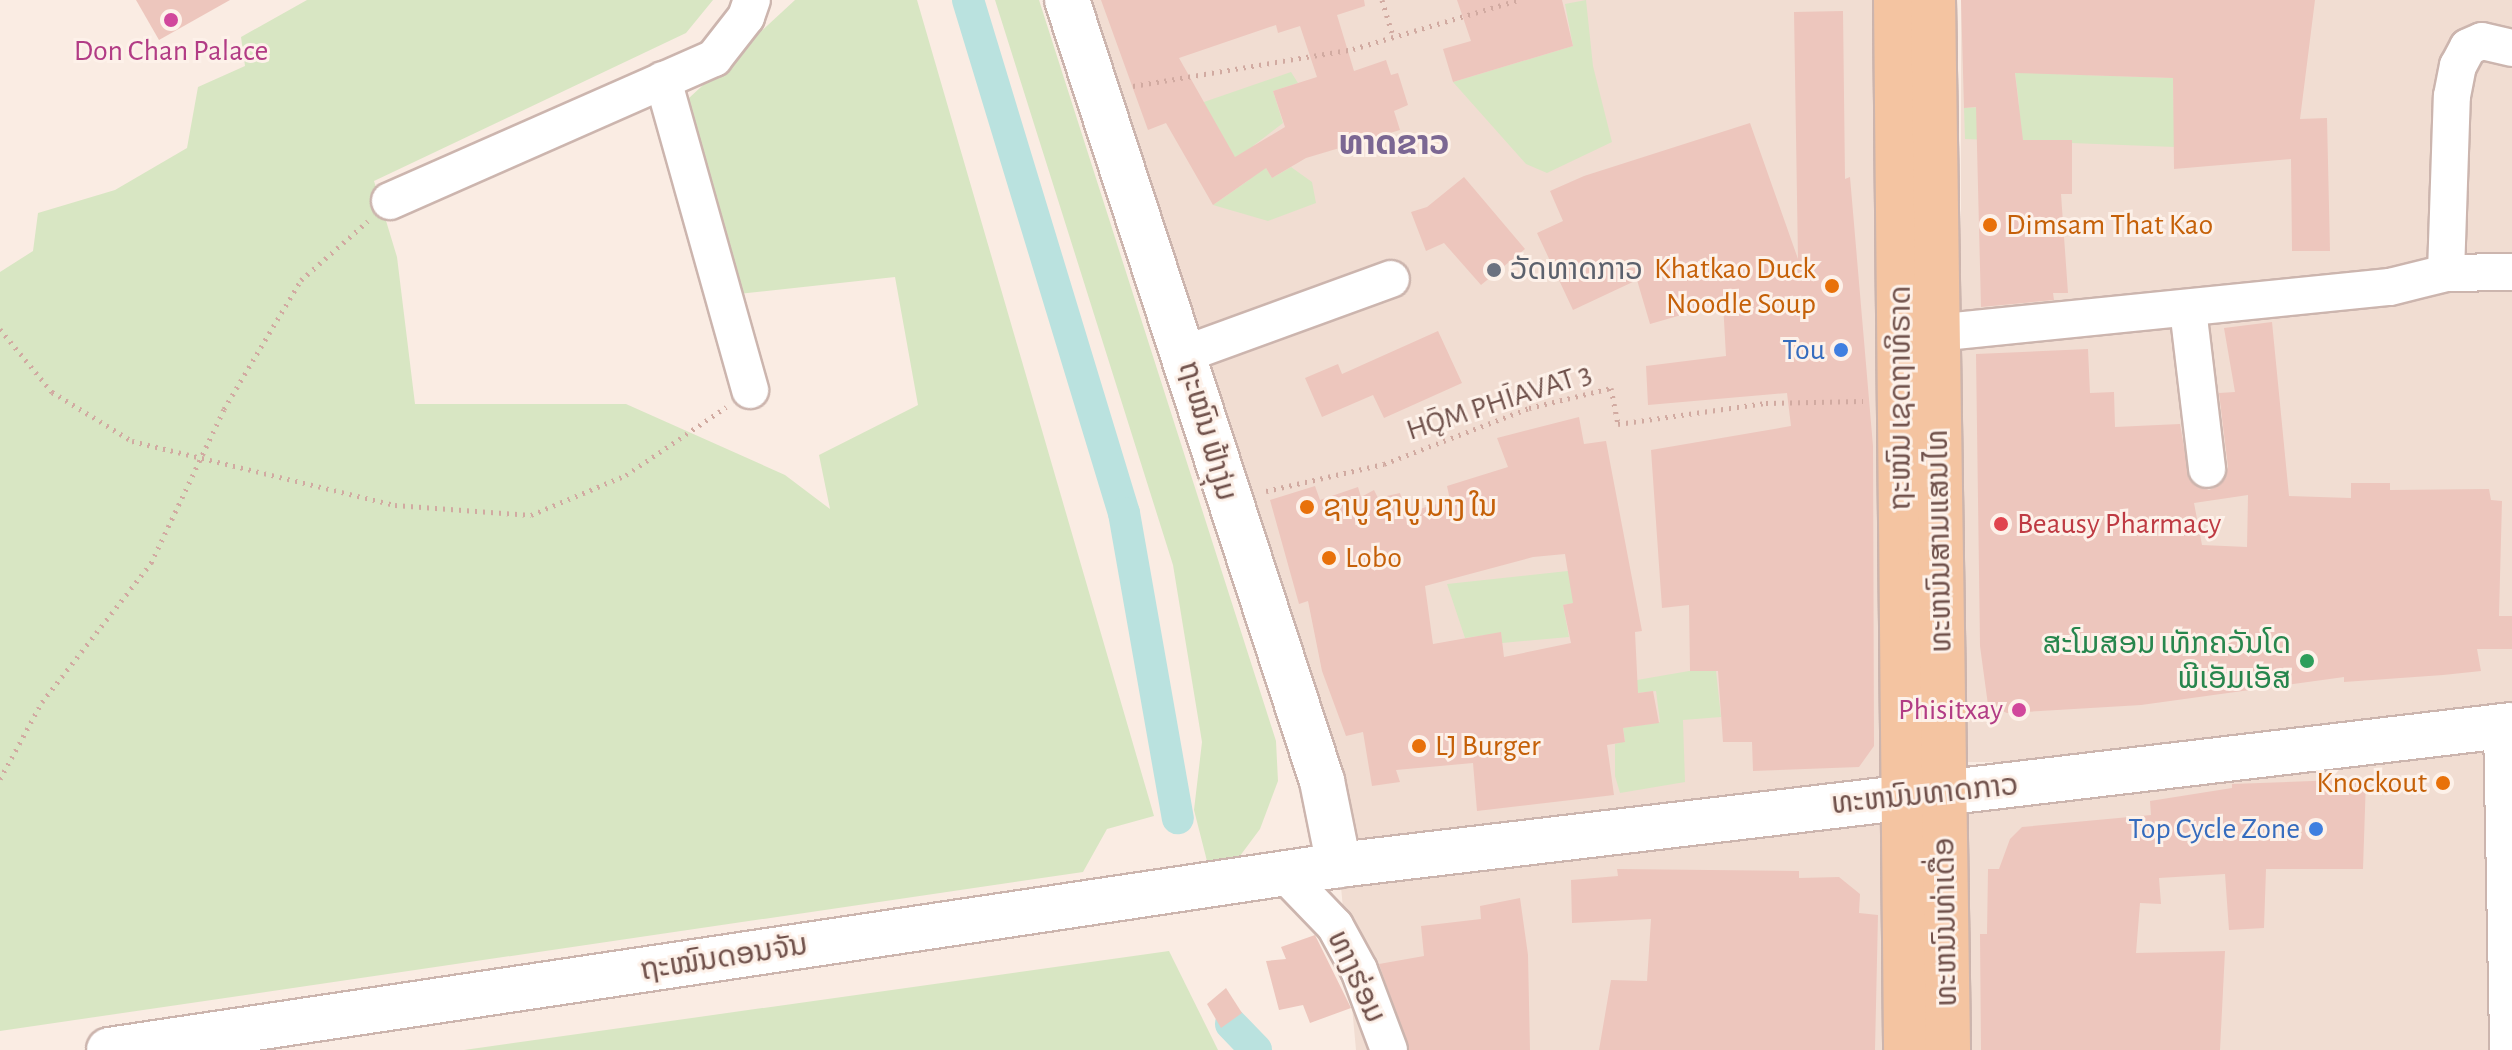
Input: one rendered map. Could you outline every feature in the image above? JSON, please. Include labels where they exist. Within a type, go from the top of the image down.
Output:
[{"type":"main road","name":"ຖະໜົນ ເຊດຖາທິຣາດ","points":[[1896,0],[1902,400],[1900,797]]},
{"type":"main road","name":"ທະຫນົນສາມແສນໄທ","points":[[1933,0],[1935,333],[1944,793]]},
{"type":"main road","name":"ທະຫນົນທ່າເດື່ອ","points":[[1944,793],[1948,1050]]},
{"type":"main road","name":"ທະຫນົນທ່າເດື່ອ","points":[[1900,797],[1906,1050]]},
{"type":"street","points":[[390,201],[714,58],[746,17],[752,0]]},
{"type":"street","name":"ຖະໝົນ ຟ້າງຸ່ມ","points":[[1067,0],[1185,354],[1225,492],[1322,781],[1339,865]]},
{"type":"street","points":[[2446,273],[2452,96],[2458,66],[2468,47],[2482,41],[2512,48]]},
{"type":"street","points":[[663,80],[750,390]]},
{"type":"street","points":[[1935,333],[2390,287],[2446,273],[2512,272]]},
{"type":"street","points":[[1185,354],[1391,279]]},
{"type":"street","points":[[2188,309],[2207,469]]},
{"type":"street","points":[[2507,726],[2508,1050]]},
{"type":"street","name":"ທະຫນົນທາດກາວ","points":[[1339,865],[2507,726]]},
{"type":"street","name":"ຖະໝົນດອນຈັນ","points":[[109,1050],[1339,865]]},
{"type":"street","name":"ທາງຮ່ອມ","points":[[1285,874],[1335,926],[1359,970],[1389,1050]]},
{"type":"path","points":[[1382,0],[1392,33]]},
{"type":"path","points":[[1097,92],[1353,49],[1392,33],[1518,0]]},
{"type":"path","points":[[0,779],[42,702],[151,563],[224,409],[301,280],[390,201]]},
{"type":"path","points":[[0,329],[52,392],[132,441],[199,461],[395,505],[531,515],[626,475],[750,390]]},
{"type":"path","name":"HǬM PHĪAVAT 3","points":[[1225,492],[1259,492],[1384,464],[1529,408],[1611,388],[1618,424],[1766,403],[1902,400]]},
{"type":"shaded area","points":[[1067,0],[1896,0],[1906,1050],[1356,1050],[1339,865]]},
{"type":"shaded area","points":[[1961,0],[2512,0],[2512,762],[1961,762]]},
{"type":"shaded area","points":[[2512,725],[2512,1050],[1948,1050],[1944,793]]},
{"type":"green space","points":[[307,0],[713,0],[686,33],[374,181],[397,257],[415,404],[626,404],[785,475],[830,509],[819,455],[918,405],[895,277],[738,294],[689,98],[795,0],[917,0],[1154,816],[1107,829],[1083,872],[0,1031],[0,272],[33,251],[38,213],[115,190],[187,148],[198,87],[245,66],[241,37]]},
{"type":"green space","points":[[995,0],[1039,0],[1276,741],[1278,781],[1260,829],[1234,864],[1208,865],[1194,810],[1202,742],[1173,565]]},
{"type":"green space","points":[[1586,0],[1593,66],[1612,142],[1547,173],[1526,164],[1453,82],[1573,46],[1565,4]]},
{"type":"green space","points":[[2046,62],[2053,74],[2173,78],[2175,147],[1965,139],[1964,108],[2019,105],[2014,63]]},
{"type":"green space","points":[[1291,72],[1298,83],[1273,91],[1283,123],[1253,146],[1272,178],[1291,167],[1312,182],[1316,203],[1268,221],[1213,205],[1249,180],[1201,103]]},
{"type":"green space","points":[[1577,570],[1573,603],[1563,605],[1569,637],[1502,643],[1501,633],[1465,638],[1447,584]]},
{"type":"green space","points":[[1689,671],[1716,671],[1721,717],[1683,720],[1685,782],[1620,793],[1615,776],[1615,744],[1625,741],[1623,728],[1660,722],[1656,691],[1637,693],[1637,680]]},
{"type":"green space","points":[[1169,951],[1218,1050],[464,1050]]},
{"type":"building","name":"Don Chan Palace","points":[[136,0],[230,0],[159,40]]},
{"type":"building","points":[[1101,0],[1364,0],[1365,6],[1337,15],[1354,71],[1386,60],[1391,75],[1398,73],[1408,105],[1394,111],[1400,130],[1306,158],[1272,178],[1266,168],[1213,205],[1166,123],[1148,130]],"holes":[[[1276,25],[1278,33],[1300,26],[1317,77],[1273,91],[1285,127],[1235,157],[1179,58]]]},
{"type":"building","points":[[1457,0],[1562,0],[1573,46],[1453,82],[1443,49],[1471,41]]},
{"type":"building","points":[[1961,0],[2315,0],[2300,119],[2327,118],[2330,251],[2292,251],[2291,159],[2174,169],[2173,78],[2015,73],[2023,140],[2072,140],[2072,194],[2061,194],[2068,293],[2053,293],[2054,300],[1981,307],[1976,107],[1964,108]]},
{"type":"building","points":[[1843,11],[1845,179],[1850,177],[1873,446],[1874,746],[1859,767],[1753,771],[1752,742],[1723,742],[1718,671],[1690,671],[1689,605],[1662,608],[1651,450],[1791,426],[1787,393],[1648,405],[1646,366],[1726,356],[1723,303],[1650,324],[1637,280],[1573,310],[1537,233],[1563,221],[1550,191],[1584,176],[1750,123],[1798,259],[1794,12]]},
{"type":"building","points":[[1464,177],[1525,249],[1481,285],[1444,243],[1426,251],[1411,212],[1427,207]]},
{"type":"building","points":[[2272,322],[2289,496],[2351,498],[2351,483],[2390,483],[2390,490],[2489,489],[2491,500],[2502,501],[2499,616],[2512,616],[2512,649],[2477,649],[2481,671],[2344,682],[2344,677],[2141,705],[2007,713],[1988,705],[1980,646],[1976,354],[2088,349],[2090,393],[2114,392],[2115,427],[2180,424],[2190,481],[2209,490],[2220,485],[2228,467],[2219,393],[2235,392],[2224,328]],"holes":[[[2248,495],[2247,547],[2202,545],[2194,503]]]},
{"type":"building","points":[[1438,331],[1462,383],[1384,418],[1373,395],[1322,417],[1305,378],[1338,364],[1342,374]]},
{"type":"building","points":[[1579,417],[1584,444],[1606,441],[1642,631],[1635,632],[1638,693],[1653,691],[1659,723],[1623,728],[1625,742],[1607,745],[1614,795],[1477,811],[1473,763],[1396,770],[1400,782],[1372,786],[1363,732],[1346,736],[1322,671],[1308,601],[1299,604],[1270,500],[1315,486],[1320,500],[1358,487],[1361,497],[1374,490],[1378,498],[1400,493],[1406,513],[1450,500],[1447,486],[1508,467],[1497,438]],"holes":[[[1565,554],[1573,603],[1563,605],[1571,643],[1504,657],[1501,632],[1433,644],[1425,586],[1533,557]]]},
{"type":"building","points":[[2366,779],[2363,869],[2266,869],[2264,928],[2229,930],[2225,874],[2159,878],[2161,904],[2140,903],[2136,953],[2225,951],[2220,1050],[1981,1050],[1980,934],[1987,934],[1988,869],[1999,869],[2010,839],[2022,827],[2151,815],[2150,801],[2232,788],[2232,784]]},
{"type":"building","points":[[1617,869],[1799,871],[1799,878],[1839,877],[1860,894],[1859,913],[1878,915],[1875,1050],[1599,1050],[1611,980],[1647,981],[1651,919],[1572,923],[1571,880],[1618,876]]},
{"type":"building","points":[[1520,898],[1528,955],[1530,1050],[1409,1050],[1379,964],[1424,956],[1421,926],[1481,919],[1480,906]]},
{"type":"building","points":[[1315,935],[1351,1008],[1310,1023],[1303,1005],[1279,1010],[1266,961],[1286,959],[1281,947]]},
{"type":"building","points":[[1226,988],[1242,1013],[1221,1028],[1207,1004]]},
{"type":"waterway","points":[[968,0],[1124,513],[1178,818]]},
{"type":"waterway","points":[[1231,1024],[1256,1050]]},
{"type":"place","name":"Don Chan Palace","points":[[171,20]]},
{"type":"place","name":"Dimsam That Kao","points":[[1990,225]]},
{"type":"place","name":"ວັດທາດກາວ","points":[[1494,270]]},
{"type":"place","name":"Khatkao Duck Noodle Soup","points":[[1832,286]]},
{"type":"place","name":"Tou","points":[[1841,350]]},
{"type":"place","name":"ຊາບູ ຊາບູ ນາງ ໃນ","points":[[1307,507]]},
{"type":"place","name":"Beausy Pharmacy","points":[[2001,524]]},
{"type":"place","name":"Lobo","points":[[1329,558]]},
{"type":"place","name":"ສະໂມສອນ ເທັກຄວັນໂດ ພີເອັມເອັສ","points":[[2307,661]]},
{"type":"place","name":"Phisitxay","points":[[2019,710]]},
{"type":"place","name":"LJ Burger","points":[[1419,746]]},
{"type":"place","name":"Knockout","points":[[2443,783]]},
{"type":"place","name":"Top Cycle Zone","points":[[2316,829]]},
{"type":"district","name":"ທາດຂາວ","points":[[1394,145]]}]
